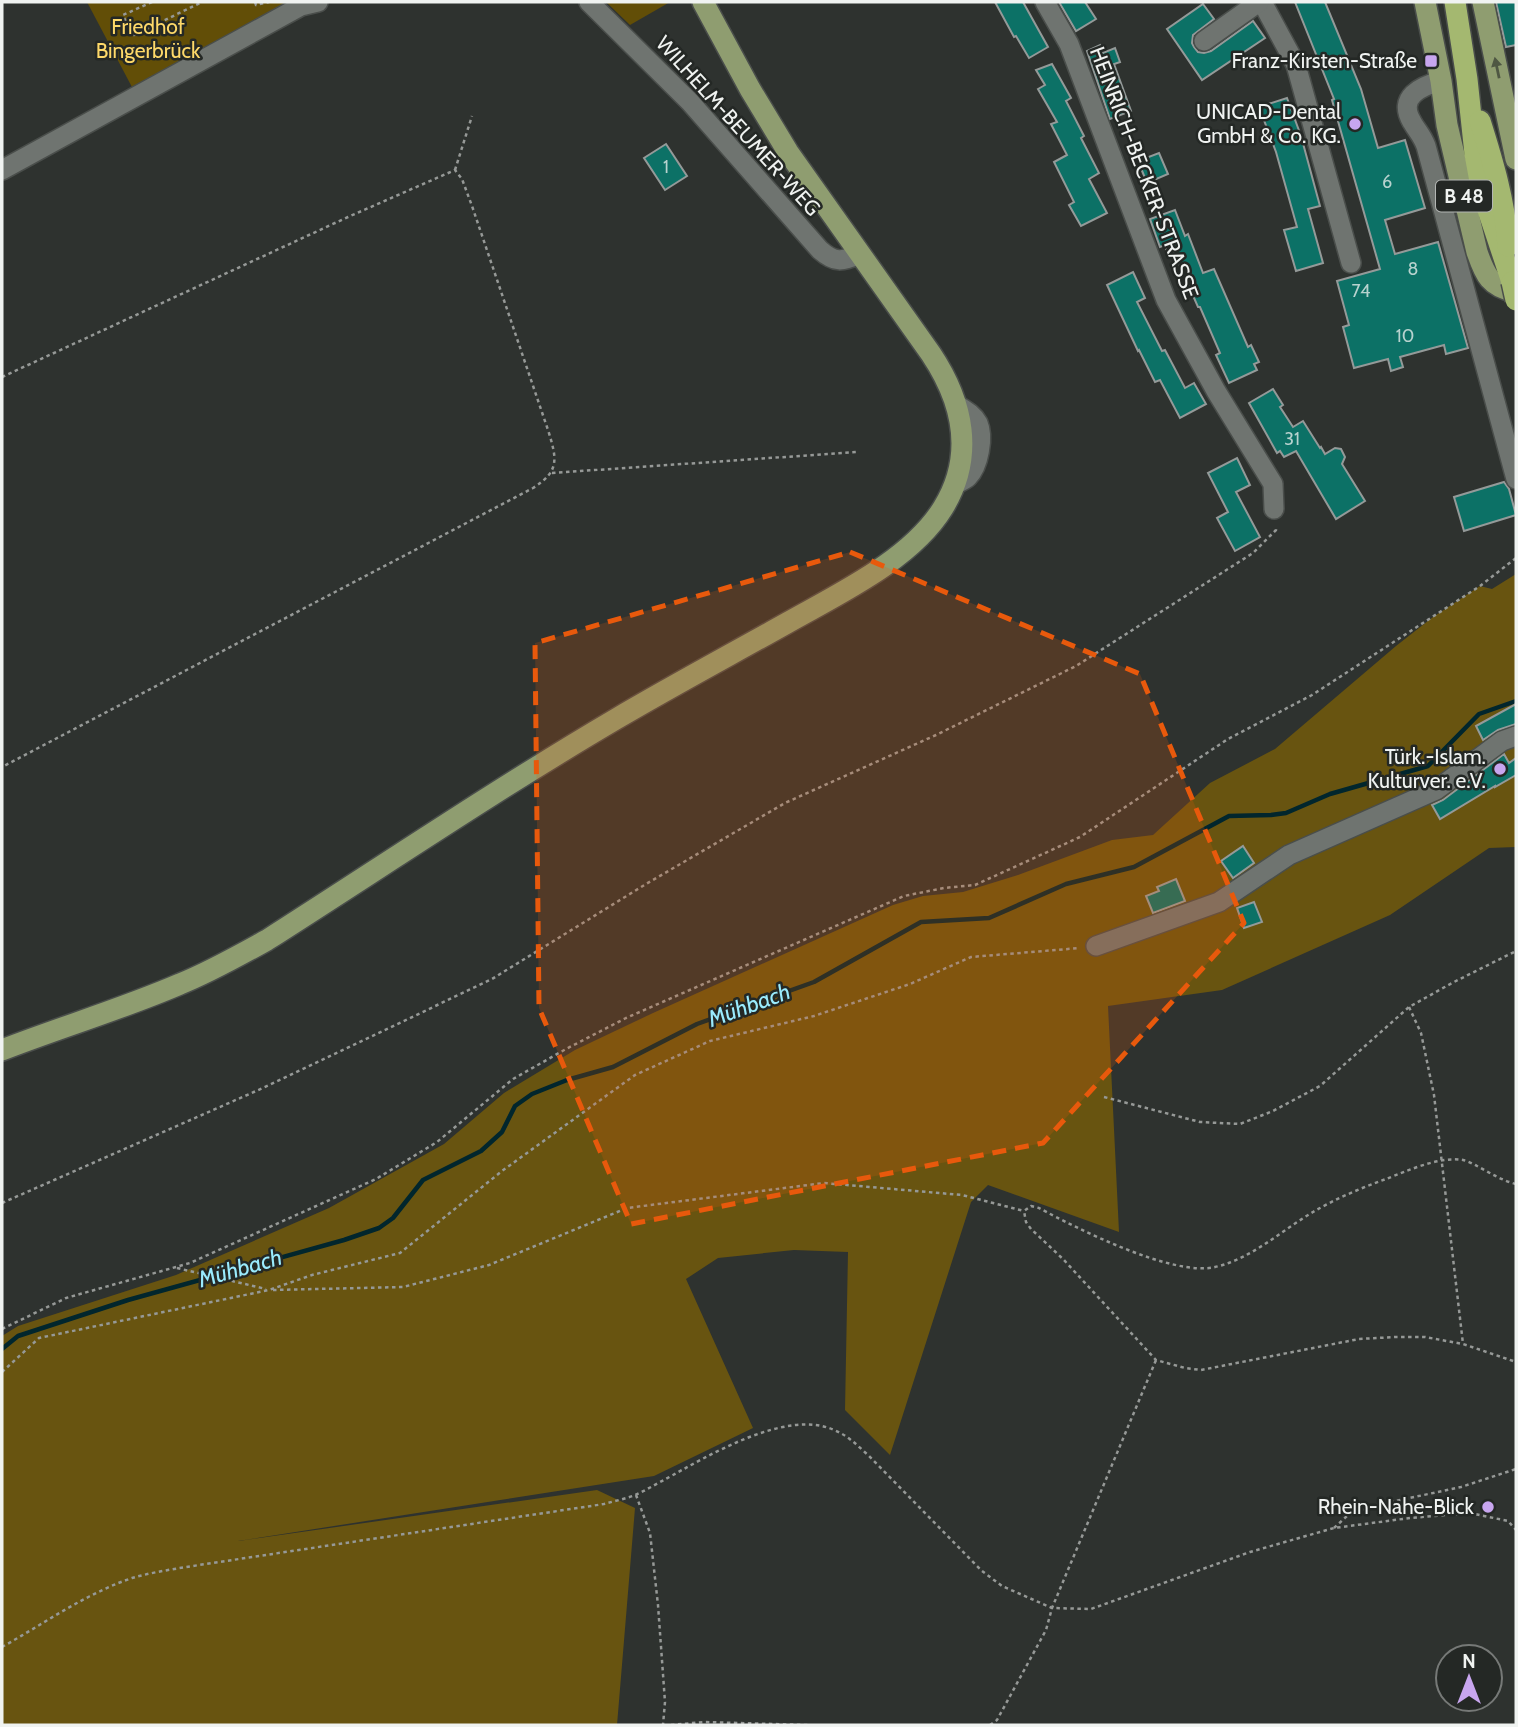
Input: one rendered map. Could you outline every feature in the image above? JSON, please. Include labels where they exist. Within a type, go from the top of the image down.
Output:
[{"type":"highway","points":[[1455,2],[1482,192],[1516,300]]},
{"type":"main road","points":[[2,1050],[181,984],[267,940],[532,769],[872,575],[926,530],[942,509],[954,485],[962,442],[957,405],[948,383],[941,369],[773,129],[704,2]]},
{"type":"main road","name":"B 48","points":[[1425,2],[1447,125],[1477,252],[1483,270],[1496,285],[1516,292]]},
{"type":"main road","points":[[1483,2],[1516,159]]},
{"type":"street","points":[[2,170],[301,6],[318,2]]},
{"type":"street","name":"WILHELM-BEUMER-WEG","points":[[589,2],[690,102],[820,250],[836,260],[860,254]]},
{"type":"street","name":"HEINRICH-BECKER-STRASSE","points":[[1045,2],[1069,44],[1166,300],[1216,391],[1273,484],[1274,509]]},
{"type":"street","points":[[1204,41],[1261,2],[1296,65],[1351,263]]},
{"type":"street","points":[[1441,81],[1416,91],[1409,99],[1407,112],[1426,146],[1516,479]]},
{"type":"street","points":[[1096,946],[1219,902],[1289,855],[1436,790],[1502,741],[1516,736]]},
{"type":"path","points":[[152,2],[123,15],[132,36],[202,2]]},
{"type":"path","points":[[255,2],[257,5],[269,2]]},
{"type":"path","points":[[2,377],[456,170],[472,116]]},
{"type":"path","points":[[2,767],[533,488],[552,472],[554,450],[548,430],[472,206],[456,170]]},
{"type":"path","points":[[552,472],[857,452]]},
{"type":"path","points":[[2,1203],[263,1088],[492,979],[646,884],[785,803],[936,735],[1076,666],[1253,553],[1276,530],[1274,509]]},
{"type":"path","points":[[2,1329],[66,1298],[190,1263],[376,1179],[437,1142],[513,1079],[626,1018],[904,896],[944,887],[975,885],[1080,837],[1228,739],[1323,688],[1480,586],[1516,558]]},
{"type":"path","points":[[2,1372],[39,1338],[269,1290],[312,1275],[400,1253],[502,1171],[635,1075],[710,1041],[814,1016],[910,984],[971,957],[1096,946]]},
{"type":"path","points":[[1104,1097],[1200,1122],[1240,1124],[1273,1111],[1321,1086],[1409,1007],[1452,982],[1516,951]]},
{"type":"path","points":[[1409,1007],[1422,1033],[1434,1095],[1463,1344]]},
{"type":"path","points":[[1024,1211],[1031,1206],[1039,1208],[1099,1238],[1157,1260],[1197,1269],[1214,1268],[1230,1262],[1314,1212],[1360,1190],[1441,1160],[1464,1160],[1516,1184]]},
{"type":"path","points":[[174,1268],[269,1290],[403,1287],[489,1265],[627,1208],[824,1183],[962,1195],[1024,1211]]},
{"type":"path","points":[[1024,1211],[1026,1222],[1031,1229],[1063,1259],[1156,1360],[1201,1370],[1359,1339],[1424,1337],[1463,1344],[1516,1362]]},
{"type":"path","points":[[990,1725],[997,1720],[1046,1630],[1052,1608],[1156,1360]]},
{"type":"path","points":[[2,1647],[61,1611],[132,1578],[186,1567],[604,1504],[636,1494],[768,1430],[799,1424],[814,1424],[832,1429],[849,1439],[982,1571],[1002,1586],[1052,1608],[1090,1609],[1250,1552],[1334,1528],[1471,1513],[1508,1521],[1516,1530]]},
{"type":"path","points":[[1334,1528],[1348,1516],[1377,1505],[1461,1487],[1516,1469]]},
{"type":"path","points":[[636,1494],[650,1533],[665,1702],[663,1725]]},
{"type":"path","points":[[671,1725],[704,1722],[808,1725]]},
{"type":"highlighted area","points":[[850,552],[1140,674],[1244,923],[1043,1143],[631,1224],[539,1008],[535,643]]},
{"type":"green space","name":"Friedhof Bingerbrück","points":[[87,2],[302,2],[133,89]]},
{"type":"green space","points":[[606,2],[670,2],[630,25]]},
{"type":"shaded area","points":[[1516,574],[1516,847],[1489,848],[1390,915],[1222,990],[1108,1006],[1119,1232],[988,1185],[971,1202],[890,1455],[845,1410],[848,1252],[794,1250],[718,1258],[686,1279],[753,1428],[654,1476],[238,1541],[597,1490],[635,1508],[617,1725],[2,1725],[2,1336],[18,1326],[176,1275],[329,1208],[444,1144],[504,1093],[575,1050],[893,905],[923,896],[963,892],[1112,840],[1153,835],[1210,783],[1275,749],[1433,617],[1480,586],[1492,589]]},
{"type":"building","points":[[995,2],[1023,2],[1048,47],[1029,58]]},
{"type":"building","points":[[1059,2],[1085,2],[1096,19],[1076,31]]},
{"type":"building","points":[[1295,2],[1325,2],[1361,89],[1378,148],[1405,140],[1425,208],[1385,220],[1395,254],[1438,242],[1468,348],[1446,354],[1444,345],[1400,357],[1403,367],[1391,371],[1388,359],[1354,368],[1343,327],[1349,325],[1337,281],[1380,269],[1332,100],[1334,99]]},
{"type":"building","points":[[1496,2],[1516,2],[1516,45],[1506,47]]},
{"type":"building","points":[[1203,4],[1214,19],[1193,35],[1192,43],[1198,52],[1211,51],[1253,21],[1265,38],[1202,80],[1167,29]]},
{"type":"building","points":[[1100,45],[1103,53],[1115,48],[1120,62],[1114,64],[1131,111],[1110,119],[1087,51]]},
{"type":"building","points":[[1052,64],[1071,98],[1066,101],[1099,173],[1089,179],[1107,213],[1081,226],[1069,205],[1074,202],[1054,162],[1067,155],[1051,124],[1057,122],[1038,89],[1045,85],[1036,70]]},
{"type":"building","points":[[1287,98],[1301,136],[1320,206],[1308,209],[1323,263],[1296,271],[1284,230],[1297,227],[1276,152],[1259,107]]},
{"type":"building","points":[[666,144],[687,176],[665,190],[644,158]]},
{"type":"building","points":[[1159,153],[1168,174],[1147,183],[1138,161]]},
{"type":"building","points":[[1175,210],[1185,236],[1188,234],[1203,273],[1214,269],[1248,347],[1251,345],[1259,362],[1254,364],[1257,370],[1229,383],[1216,355],[1220,353],[1173,250],[1167,252],[1165,245],[1160,247],[1150,219]]},
{"type":"building","points":[[1133,272],[1145,298],[1137,302],[1162,351],[1165,350],[1185,388],[1194,383],[1206,404],[1180,418],[1160,380],[1155,382],[1107,285]]},
{"type":"building","points":[[1273,389],[1283,405],[1280,407],[1293,427],[1303,421],[1325,454],[1335,448],[1341,449],[1345,457],[1342,464],[1365,501],[1336,519],[1296,451],[1284,457],[1280,451],[1277,453],[1249,403]]},
{"type":"building","points":[[1237,458],[1250,485],[1236,492],[1260,537],[1235,551],[1217,518],[1228,512],[1208,473]]},
{"type":"building","points":[[1504,482],[1509,489],[1516,515],[1464,531],[1454,497]]},
{"type":"building","points":[[1516,704],[1516,724],[1498,730],[1483,740],[1476,726]]},
{"type":"building","points":[[1504,754],[1509,763],[1516,758],[1516,775],[1440,819],[1432,805],[1443,800]]},
{"type":"building","points":[[1243,846],[1254,863],[1233,878],[1221,861]]},
{"type":"building","points":[[1176,879],[1185,901],[1153,913],[1146,896],[1159,891],[1157,887]]},
{"type":"building","points":[[1254,902],[1262,922],[1244,928],[1237,908]]},
{"type":"waterway","name":"Mühbach","points":[[2,1349],[18,1336],[128,1300],[379,1228],[393,1218],[423,1180],[481,1151],[502,1132],[515,1106],[532,1094],[567,1080],[613,1067],[697,1024],[814,982],[921,922],[989,918],[1066,884],[1134,867],[1229,816],[1286,813],[1330,794],[1428,766],[1479,714],[1516,701]]},
{"type":"place","name":"Franz-Kirsten-Straße","points":[[1431,61]]},
{"type":"place","name":"UNICAD-Dental GmbH & Co. KG.","points":[[1355,124]]},
{"type":"place","name":"Türk.-Islam. Kulturver. e.V.","points":[[1500,769]]},
{"type":"place","name":"Rhein-Nahe-Blick","points":[[1488,1507]]}]
